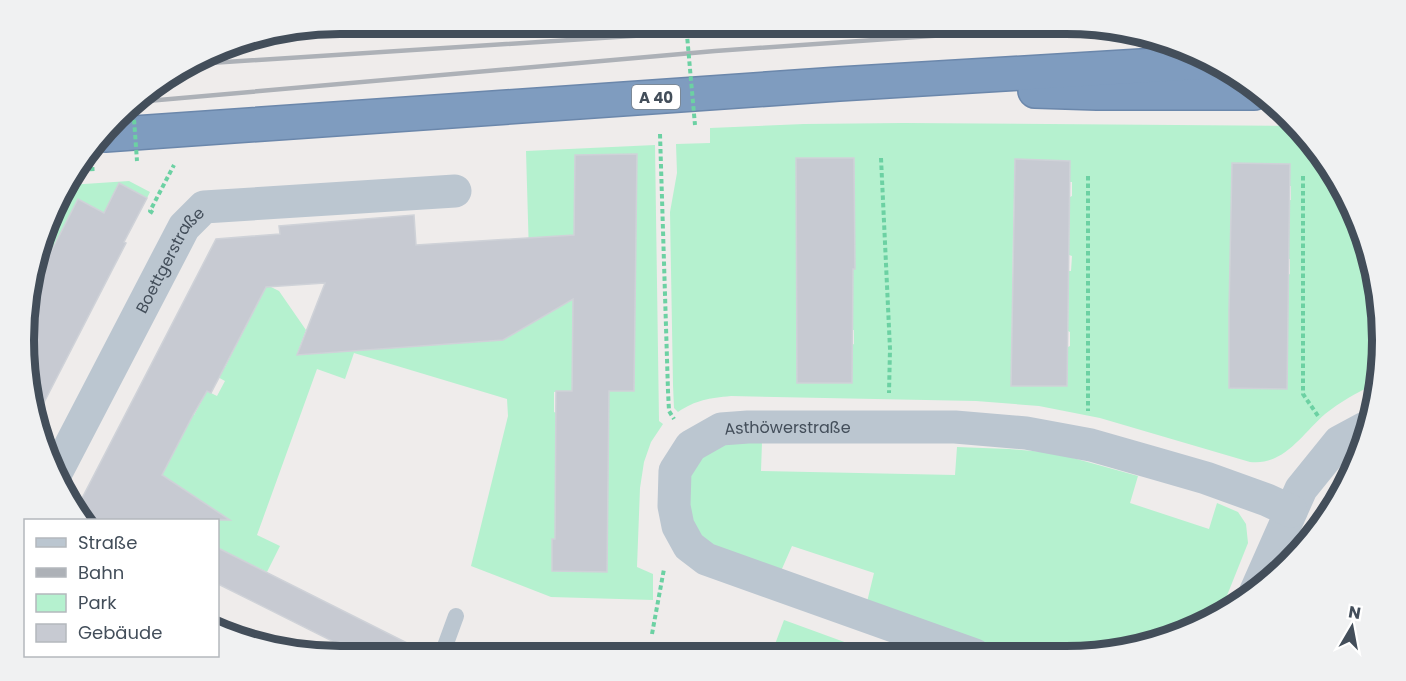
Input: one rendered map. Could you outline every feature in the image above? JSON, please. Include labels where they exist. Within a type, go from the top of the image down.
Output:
[{"type":"highway","name":"A 40","points":[[114,134],[839,84],[1194,63]]},
{"type":"highway","points":[[839,84],[1097,93],[1245,93]]},
{"type":"street","name":"Boettgerstraße","points":[[61,464],[184,227],[204,207],[455,191]]},
{"type":"street","name":"Asthöwerstraße","points":[[950,646],[706,559],[688,546],[678,526],[674,506],[675,471],[691,446],[721,429],[748,427],[955,427],[1026,433],[1090,445],[1206,478],[1267,500],[1290,511]]},
{"type":"street","points":[[1264,574],[1301,489],[1340,442],[1357,432]]},
{"type":"lane","points":[[445,646],[456,616]]},
{"type":"path","points":[[687,34],[695,125]]},
{"type":"path","points":[[134,115],[137,161]]},
{"type":"path","points":[[660,134],[668,391],[671,415]]},
{"type":"path","points":[[880,158],[890,349],[890,394]]},
{"type":"path","points":[[1088,176],[1088,412]]},
{"type":"path","points":[[1303,176],[1303,394],[1324,424]]},
{"type":"path","points":[[652,634],[664,566]]},
{"type":"green space","points":[[904,123],[1284,126],[1320,170],[1340,205],[1355,242],[1366,281],[1371,320],[1372,340],[1368,388],[1331,410],[1283,454],[1262,462],[1250,462],[1100,418],[1039,406],[976,401],[731,396],[703,400],[678,412],[674,408],[673,385],[670,212],[677,173],[676,144],[710,143],[710,128]],"holes":[[[796,158],[854,158],[855,269],[852,269],[852,306],[796,305]],[[1015,159],[1070,161],[1072,196],[1070,197],[1069,255],[1072,256],[1071,271],[1069,271],[1070,346],[1068,347],[1067,386],[1011,385]],[[1232,163],[1290,164],[1291,200],[1289,200],[1288,349],[1229,388]],[[796,307],[852,307],[852,330],[854,330],[852,383],[797,383]]]},
{"type":"green space","points":[[655,145],[659,421],[663,424],[651,442],[644,462],[640,488],[637,567],[653,574],[653,600],[551,597],[471,566],[508,416],[507,399],[354,353],[345,379],[317,369],[257,535],[280,546],[267,572],[221,550],[219,555],[219,519],[213,519],[217,512],[198,499],[196,515],[193,519],[133,519],[186,428],[186,412],[194,415],[207,391],[217,396],[225,381],[214,375],[225,367],[267,285],[279,291],[306,330],[297,354],[503,340],[531,323],[526,151]],"holes":[[[637,154],[634,391],[609,391],[607,572],[552,571],[552,539],[555,539],[556,413],[554,412],[554,392],[572,391],[575,156]]]},
{"type":"green space","points":[[129,181],[150,192],[147,198],[119,184],[104,213],[78,199],[44,266],[58,223],[77,184]]},
{"type":"green space","points":[[734,442],[762,442],[761,471],[955,475],[957,447],[1055,453],[1138,476],[1130,503],[1209,529],[1217,503],[1238,512],[1246,524],[1248,543],[1224,602],[1183,623],[1145,636],[1105,644],[991,646],[867,602],[874,573],[792,546],[781,571],[711,545],[695,529],[686,510],[691,472],[702,457],[716,446]]},
{"type":"green space","points":[[784,620],[855,646],[774,646]]},
{"type":"building","points":[[637,154],[634,391],[609,391],[607,572],[552,571],[552,539],[555,539],[556,391],[572,391],[573,299],[503,340],[297,355],[325,283],[266,287],[211,393],[207,391],[162,475],[230,520],[92,519],[86,511],[80,502],[216,239],[280,234],[279,226],[414,215],[416,245],[574,235],[575,155]]},
{"type":"building","points":[[796,158],[854,158],[855,269],[853,269],[852,383],[797,383]]},
{"type":"building","points":[[1015,159],[1070,161],[1067,386],[1011,386]]},
{"type":"building","points":[[1232,163],[1290,164],[1287,389],[1229,388]]},
{"type":"building","points":[[119,183],[147,198],[42,407],[34,340],[37,301],[44,266],[78,199],[104,213]]},
{"type":"building","points":[[219,549],[413,646],[342,646],[219,584]]},
{"type":"railway","points":[[212,63],[662,34]]},
{"type":"railway","points":[[151,101],[715,51],[960,34]]}]
